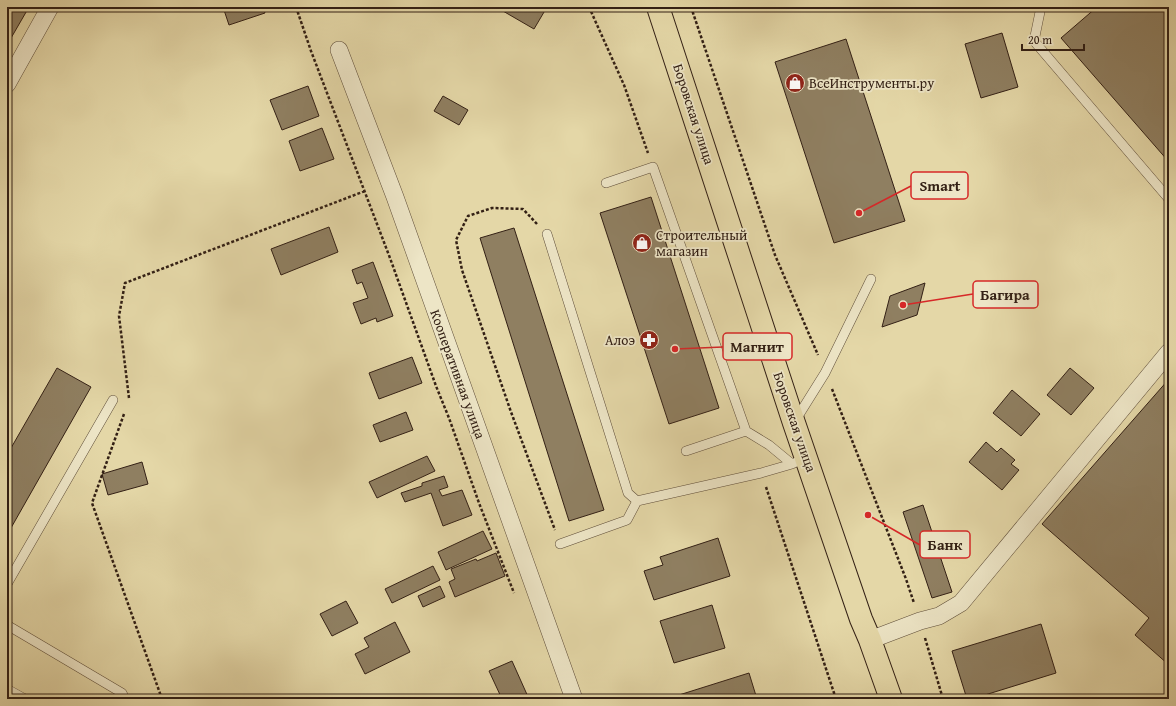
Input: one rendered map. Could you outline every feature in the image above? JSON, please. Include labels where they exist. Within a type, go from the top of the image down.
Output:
[{"type":"main road","name":"Боровская улица","points":[[658,7],[794,422],[799,461],[870,640],[891,699]]},
{"type":"street","points":[[7,84],[50,7]]},
{"type":"street","name":"Кооперативная улица","points":[[339,50],[395,197],[574,699]]},
{"type":"street","points":[[870,640],[939,616],[960,603],[1169,352]]},
{"type":"lane","points":[[1041,7],[1034,41],[1169,199]]},
{"type":"lane","points":[[606,183],[653,167],[746,431],[799,461]]},
{"type":"lane","points":[[547,234],[628,493],[637,501]]},
{"type":"lane","points":[[794,422],[825,373],[871,279]]},
{"type":"lane","points":[[7,584],[113,400]]},
{"type":"lane","points":[[686,451],[746,431]]},
{"type":"lane","points":[[560,544],[627,520],[637,501],[761,473],[799,461]]},
{"type":"lane","points":[[7,625],[122,693],[125,699]]},
{"type":"lane","points":[[7,689],[25,699]]},
{"type":"path","points":[[296,7],[311,51],[449,418],[479,503],[517,600]]},
{"type":"path","points":[[589,7],[624,85],[653,167]]},
{"type":"path","points":[[129,399],[119,316],[125,283],[365,192]]},
{"type":"path","points":[[547,234],[523,209],[492,208],[468,216],[456,240],[462,270],[511,412],[560,544]]},
{"type":"path","points":[[124,413],[92,503],[162,699]]},
{"type":"path","points":[[761,473],[836,699]]},
{"type":"building","points":[[7,7],[29,7],[7,45]]},
{"type":"building","points":[[223,7],[263,7],[265,13],[229,25]]},
{"type":"building","points":[[496,7],[547,7],[534,29]]},
{"type":"building","points":[[1097,7],[1169,7],[1169,162],[1061,38]]},
{"type":"building","points":[[1002,33],[1018,87],[981,98],[965,44]]},
{"type":"building","points":[[846,39],[905,221],[834,243],[775,62]]},
{"type":"building","points":[[308,86],[319,116],[282,130],[270,100]]},
{"type":"building","points":[[443,96],[468,110],[459,125],[434,111]]},
{"type":"building","points":[[322,128],[334,159],[300,171],[289,141]]},
{"type":"building","points":[[651,197],[719,408],[669,424],[600,213]]},
{"type":"building","points":[[329,227],[338,252],[281,275],[271,249]]},
{"type":"building","points":[[514,228],[604,510],[569,521],[480,238]]},
{"type":"building","points":[[373,262],[393,316],[377,322],[376,318],[361,324],[353,303],[368,298],[362,282],[357,284],[352,270]]},
{"type":"building","points":[[925,283],[917,315],[882,327],[890,296]]},
{"type":"building","points":[[412,357],[422,383],[379,399],[369,373]]},
{"type":"building","points":[[57,368],[91,387],[7,535],[7,455]]},
{"type":"building","points":[[1070,368],[1094,388],[1071,415],[1047,395]]},
{"type":"building","points":[[1169,379],[1169,665],[1135,635],[1149,618],[1042,524]]},
{"type":"building","points":[[1012,390],[1040,414],[1021,436],[993,413]]},
{"type":"building","points":[[406,412],[413,430],[380,442],[373,425]]},
{"type":"building","points":[[986,442],[997,452],[1001,448],[1015,460],[1011,464],[1019,470],[1002,490],[969,462]]},
{"type":"building","points":[[427,456],[435,471],[377,498],[369,482]]},
{"type":"building","points":[[142,462],[148,484],[108,495],[102,474]]},
{"type":"building","points":[[444,476],[448,487],[439,490],[442,496],[462,490],[472,515],[443,526],[431,493],[405,502],[401,493],[422,486],[422,483]]},
{"type":"building","points":[[923,505],[952,592],[932,598],[903,512]]},
{"type":"building","points":[[483,531],[492,549],[446,570],[438,552]]},
{"type":"building","points":[[718,538],[730,576],[654,600],[644,571],[663,565],[660,557]]},
{"type":"building","points":[[496,553],[505,576],[455,597],[449,582],[455,579],[451,569]]},
{"type":"building","points":[[433,566],[440,580],[392,603],[385,589]]},
{"type":"building","points":[[440,586],[445,597],[423,607],[418,596]]},
{"type":"building","points":[[346,601],[358,623],[332,636],[320,614]]},
{"type":"building","points":[[712,605],[725,648],[674,663],[660,621]]},
{"type":"building","points":[[395,622],[410,652],[365,674],[355,654],[369,647],[364,638]]},
{"type":"building","points":[[1041,624],[1056,673],[972,699],[967,699],[952,651]]},
{"type":"building","points":[[512,661],[529,699],[502,699],[489,671]]},
{"type":"building","points":[[749,673],[757,699],[681,699],[679,695]]},
{"type":"place","name":"ВсеИнструменты.ру","points":[[795,83]]},
{"type":"place","name":"Smart","points":[[859,213]]},
{"type":"place","name":"Строительный магазин","points":[[642,243]]},
{"type":"place","name":"Багира","points":[[903,305]]},
{"type":"place","name":"Алоэ","points":[[649,340]]},
{"type":"place","name":"Магнит","points":[[675,349]]},
{"type":"place","name":"Банк","points":[[868,515]]}]
